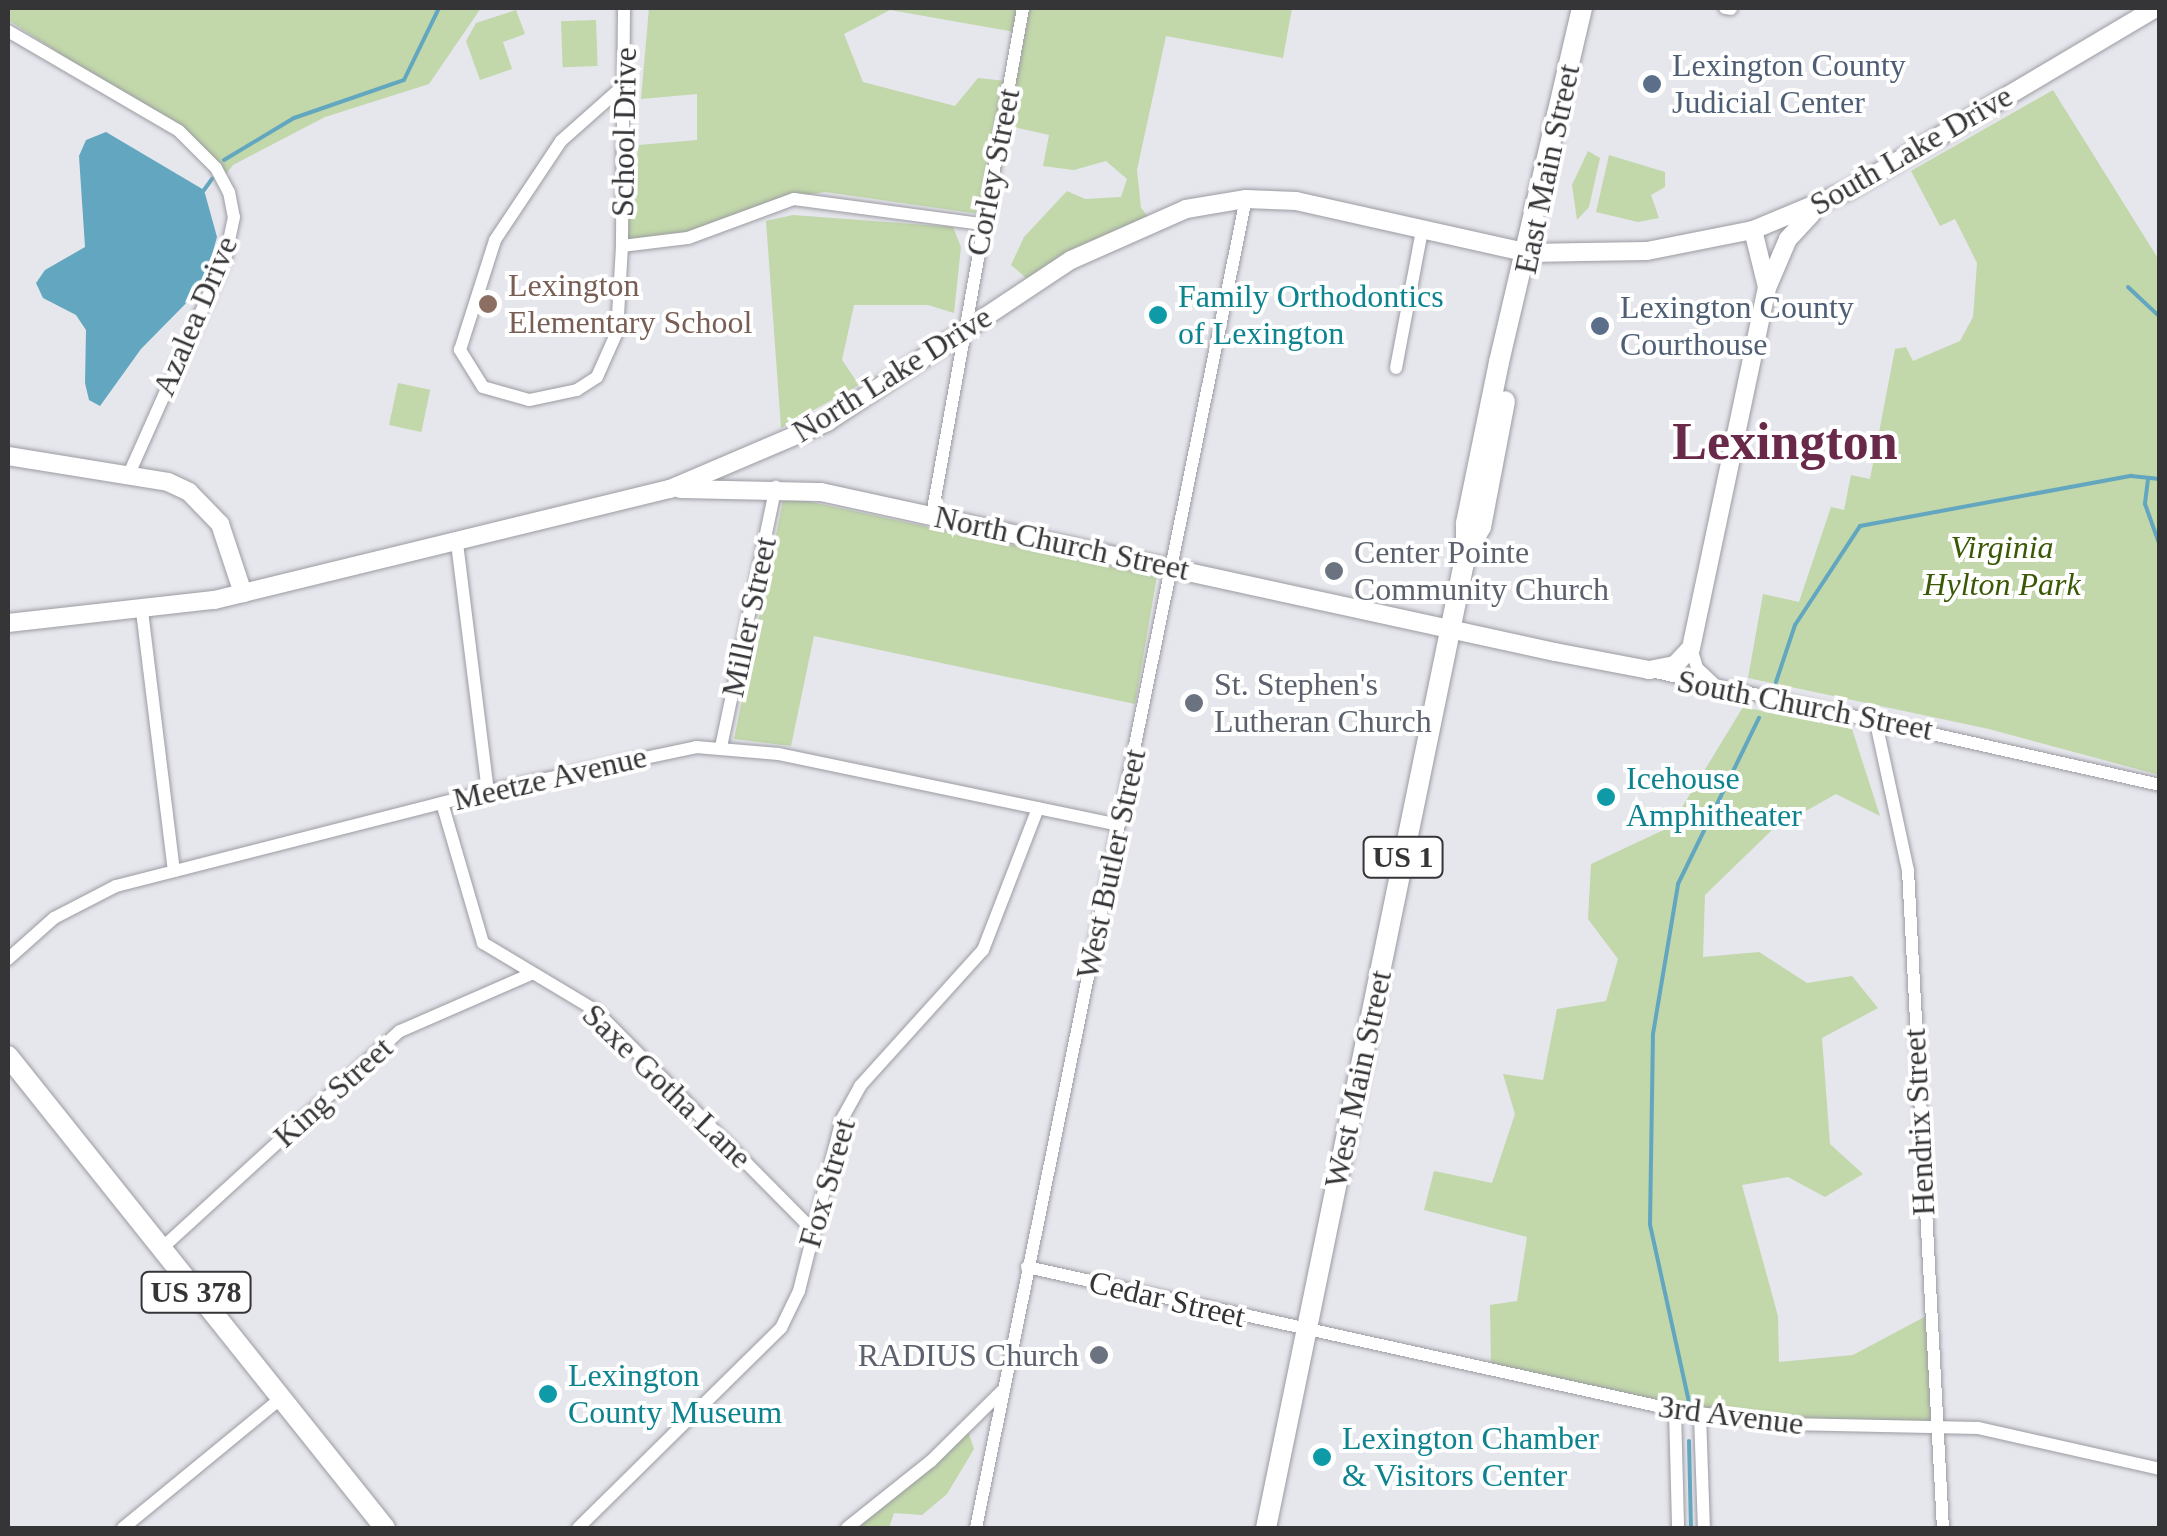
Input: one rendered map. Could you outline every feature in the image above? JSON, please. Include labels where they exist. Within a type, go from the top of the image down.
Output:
[{"type":"main road","name":"East Main Street","points":[[1450,629],[1466,553],[1481,527],[1512,364],[1510,330],[1582,8]]},
{"type":"main road","name":"South Lake Drive","points":[[1529,252],[1646,250],[1753,230],[1822,205],[2156,8]]},
{"type":"main road","name":"North Lake Drive","points":[[8,623],[142,611],[243,593],[457,544],[670,489],[827,422],[1128,229],[1186,208],[1246,199],[1320,205],[1529,252]]},
{"type":"main road","points":[[1649,670],[1680,662],[1691,648],[1767,288],[1788,239],[1822,205]]},
{"type":"main road","points":[[1753,230],[1767,288]]},
{"type":"main road","points":[[8,456],[168,482],[209,509],[232,545],[243,593]]},
{"type":"main road","name":"North Church Street","points":[[670,489],[776,487],[932,514],[1450,629]]},
{"type":"main road","name":"South Church Street","points":[[1450,629],[1649,670]]},
{"type":"main road","name":"West Main Street","points":[[1266,1528],[1450,629]]},
{"type":"main road","name":"US 378","points":[[8,1056],[384,1528]]},
{"type":"street","name":"School Drive","points":[[624,8],[622,246],[688,238],[794,200],[982,224]]},
{"type":"street","name":"Corley Street","points":[[932,514],[1024,8]]},
{"type":"street","name":"Azalea Drive","points":[[8,31],[179,132],[216,168],[229,192],[234,217],[226,256],[129,474]]},
{"type":"street","points":[[622,246],[617,332],[597,376],[577,390],[529,400],[483,387],[460,350],[495,240],[560,141],[624,85]]},
{"type":"street","name":"West Butler Street","points":[[976,1528],[1246,199]]},
{"type":"street","points":[[1396,368],[1422,230]]},
{"type":"street","name":"Miller Street","points":[[721,747],[776,487]]},
{"type":"street","points":[[457,544],[488,792]]},
{"type":"street","points":[[142,611],[174,871]]},
{"type":"street","points":[[1691,648],[1697,668],[1713,682]]},
{"type":"street","name":"South Church Street","points":[[1649,670],[2160,785]]},
{"type":"street","name":"Hendrix Street","points":[[1875,718],[1908,870],[1934,1428],[1943,1528]]},
{"type":"street","name":"Meetze Avenue","points":[[8,959],[74,904],[174,871],[672,750],[721,747],[1119,825]]},
{"type":"street","name":"Saxe Gotha Lane","points":[[442,803],[476,934],[502,960],[594,1010],[811,1228]]},
{"type":"street","name":"Fox Street","points":[[578,1528],[774,1338],[799,1291],[833,1142],[853,1097],[984,950],[1038,808]]},
{"type":"street","name":"King Street","points":[[161,1249],[400,1032],[531,974]]},
{"type":"street","name":"Cedar Street","points":[[1027,1267],[1306,1331]]},
{"type":"street","name":"3rd Avenue","points":[[1306,1331],[1675,1410],[1786,1424],[1978,1428],[2160,1469]]},
{"type":"street","points":[[847,1528],[931,1461],[1004,1389]]},
{"type":"street","points":[[123,1528],[280,1398]]},
{"type":"street","points":[[1675,1410],[1678,1528]]},
{"type":"street","points":[[1700,1414],[1704,1528]]},
{"type":"green space","points":[[8,8],[481,8],[429,84],[325,117],[233,165],[223,178],[179,131],[8,20]]},
{"type":"green space","points":[[649,8],[1021,8],[1015,32],[890,10],[844,34],[863,82],[955,106],[978,78],[1006,81],[979,214],[825,192],[771,201],[685,235],[621,241],[639,145],[697,140],[697,94],[641,99]]},
{"type":"green space","points":[[1026,8],[1292,8],[1283,58],[1166,36],[1137,170],[1141,208],[1151,220],[1034,285],[1011,265],[1024,237],[1067,191],[1085,199],[1121,197],[1127,179],[1106,161],[1074,170],[1043,166],[1049,135],[1009,126]]},
{"type":"green space","points":[[516,10],[525,34],[503,42],[512,69],[480,80],[466,41],[476,23]]},
{"type":"green space","points":[[596,20],[598,66],[563,67],[561,21]]},
{"type":"green space","name":"Virginia Hylton Park","points":[[2053,90],[2159,260],[2159,775],[1989,729],[1748,678],[1763,594],[1799,602],[1831,507],[1844,510],[1851,475],[1870,479],[1895,349],[1906,347],[1913,361],[1960,341],[1973,317],[1977,263],[1955,219],[1940,226],[1911,171]]},
{"type":"green space","points":[[1588,151],[1600,158],[1589,207],[1577,220],[1572,185]]},
{"type":"green space","points":[[1609,155],[1665,172],[1665,187],[1651,195],[1659,218],[1638,222],[1596,212]]},
{"type":"green space","points":[[793,215],[953,227],[961,247],[954,313],[928,305],[854,305],[842,360],[859,385],[781,428],[766,221]]},
{"type":"green space","points":[[398,383],[430,390],[421,432],[389,425]]},
{"type":"green space","points":[[784,496],[1157,576],[1135,704],[814,636],[791,746],[734,739]]},
{"type":"green space","points":[[1743,707],[1852,729],[1880,816],[1836,794],[1772,830],[1705,895],[1703,957],[1759,952],[1807,983],[1852,976],[1878,1008],[1822,1038],[1830,1144],[1863,1174],[1825,1197],[1788,1177],[1742,1185],[1778,1316],[1779,1362],[1853,1355],[1928,1315],[1933,1427],[1786,1424],[1491,1371],[1490,1305],[1517,1301],[1527,1237],[1424,1210],[1434,1171],[1492,1183],[1515,1114],[1503,1074],[1543,1080],[1557,1009],[1606,1001],[1618,959],[1588,919],[1591,864],[1670,827]]},
{"type":"green space","points":[[967,1428],[974,1449],[947,1494],[922,1515],[894,1513],[889,1528],[847,1528]]},
{"type":"water","points":[[106,132],[204,190],[217,237],[203,286],[141,349],[100,406],[89,400],[85,383],[86,330],[76,315],[43,298],[36,283],[45,270],[85,247],[79,156],[86,140]]},
{"type":"waterway","points":[[224,160],[294,118],[404,80],[439,8]]},
{"type":"waterway","points":[[204,190],[212,179]]},
{"type":"waterway","points":[[2128,287],[2160,317]]},
{"type":"waterway","points":[[1776,682],[1795,625],[1860,526],[2131,476],[2160,479]]},
{"type":"waterway","points":[[2148,479],[2145,504],[2160,546]]},
{"type":"waterway","points":[[1689,1402],[1650,1224],[1653,1034],[1678,884],[1759,718]]},
{"type":"waterway","points":[[1689,1441],[1691,1528]]},
{"type":"place","name":"Lexington County Judicial Center","points":[[1652,84]]},
{"type":"place","name":"Lexington Elementary School","points":[[488,304]]},
{"type":"place","name":"Family Orthodontics of Lexington","points":[[1158,315]]},
{"type":"place","name":"Lexington County Courthouse","points":[[1600,326]]},
{"type":"place","name":"Center Pointe Community Church","points":[[1334,571]]},
{"type":"place","name":"St. Stephen's Lutheran Church","points":[[1194,703]]},
{"type":"place","name":"Icehouse Amphitheater","points":[[1606,797]]},
{"type":"place","name":"RADIUS Church","points":[[1099,1355]]},
{"type":"place","name":"Lexington County Museum","points":[[548,1394]]},
{"type":"place","name":"Lexington Chamber & Visitors Center","points":[[1322,1457]]},
{"type":"district","name":"Lexington","points":[[1785,442]]}]
